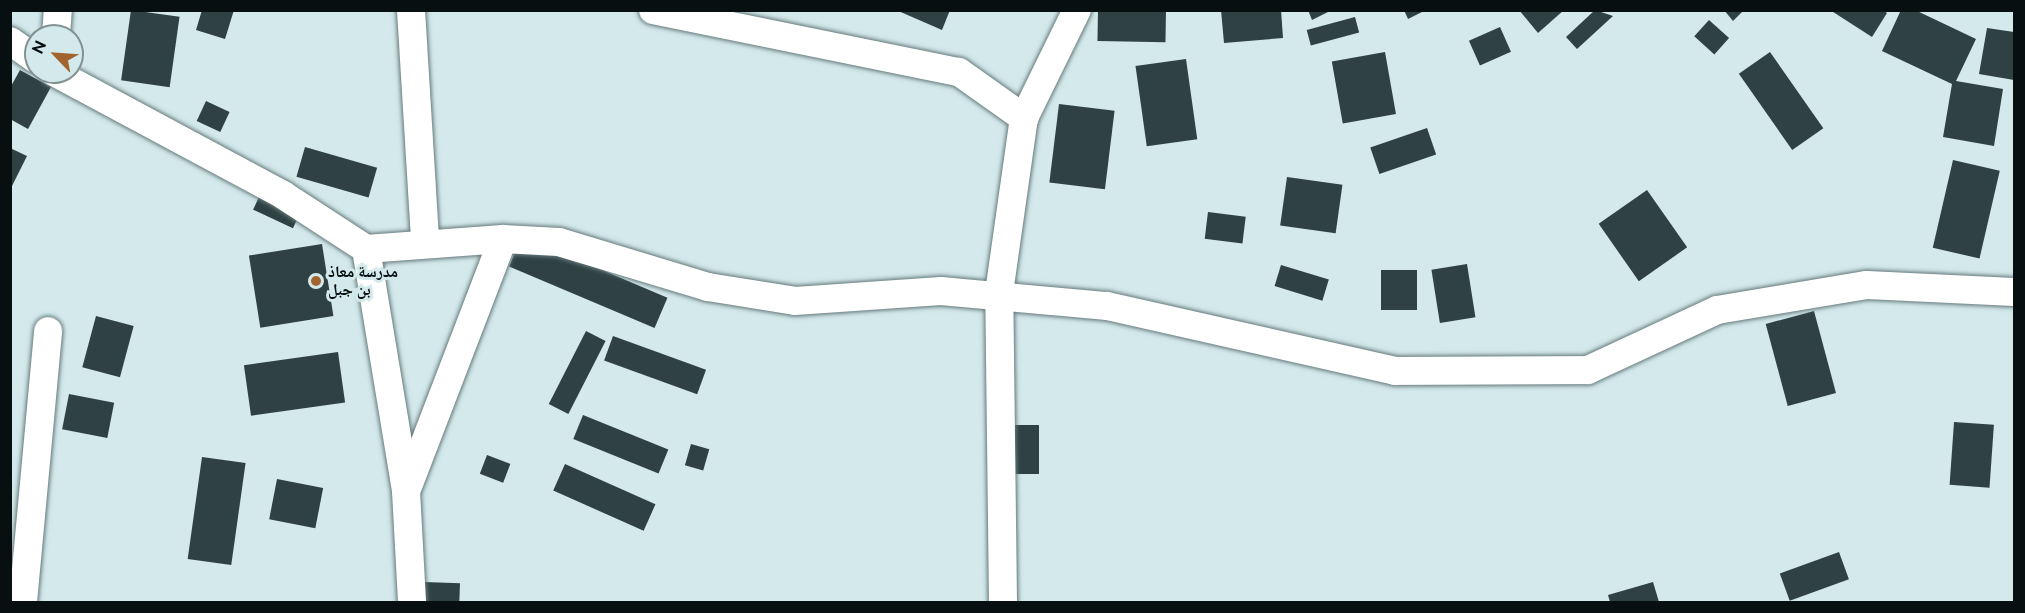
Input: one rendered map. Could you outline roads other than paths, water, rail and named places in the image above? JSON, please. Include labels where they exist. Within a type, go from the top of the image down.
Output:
[{"type":"street","points":[[411,10],[425,241]]},
{"type":"street","points":[[653,10],[959,72],[1024,118]]},
{"type":"street","points":[[1003,603],[999,293],[1024,118],[1077,10]]},
{"type":"street","points":[[10,41],[24,51]]},
{"type":"street","points":[[76,84],[283,195],[366,249],[425,241],[504,238],[559,242],[708,287],[795,301],[941,291],[999,293],[1107,306],[1395,371],[1588,370],[1717,310],[1784,296],[1867,285],[2014,292]]},
{"type":"street","points":[[406,490],[504,238]]},
{"type":"street","points":[[366,249],[406,490],[412,603]]},
{"type":"street","points":[[23,603],[48,331]]},
{"type":"place","name":"مدرسة معاذ بن جبل","points":[[316,281]]}]
